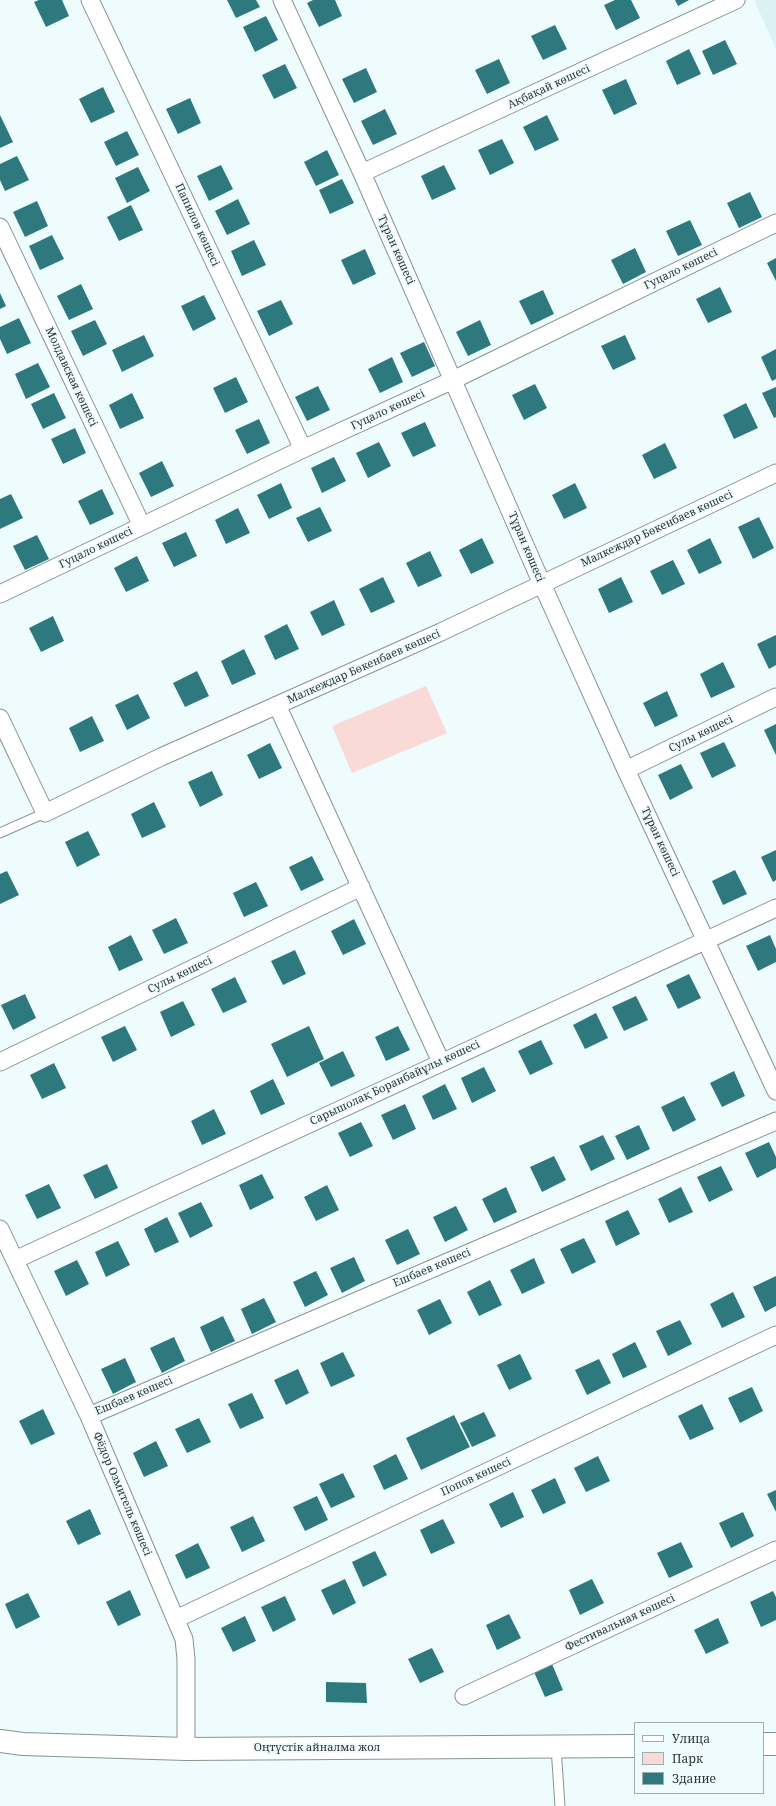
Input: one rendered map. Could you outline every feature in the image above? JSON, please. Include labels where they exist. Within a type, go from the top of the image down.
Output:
[{"type":"highway","name":"Оңтүстік айналма жол","points":[[0,1741],[23,1744],[186,1749],[634,1746]]},
{"type":"highway","points":[[764,1744],[776,1744]]},
{"type":"street","name":"Папилов көшесі","points":[[90,0],[303,449]]},
{"type":"street","name":"Тұран көшесі","points":[[282,0],[362,173],[542,584],[626,770],[776,1091]]},
{"type":"street","name":"Ақбақай көшесі","points":[[362,173],[736,0]]},
{"type":"street","name":"Гуцало көшесі","points":[[0,594],[303,449],[453,380],[776,223]]},
{"type":"street","name":"Молдавская көшесі","points":[[0,228],[142,526]]},
{"type":"street","name":"Малкеждар Бөкенбаев көшесі","points":[[45,813],[161,757],[441,632],[776,473]]},
{"type":"street","name":"Сулы көшесі","points":[[626,770],[776,698]]},
{"type":"street","points":[[277,705],[441,1062]]},
{"type":"street","points":[[0,718],[45,813]]},
{"type":"street","name":"Сулы көшесі","points":[[0,1062],[361,887]]},
{"type":"street","name":"Сарышолақ Боранбайұлы көшесі","points":[[15,1260],[441,1062],[706,942],[776,908]]},
{"type":"street","name":"Ешбаев көшесі","points":[[88,1416],[776,1121]]},
{"type":"street","name":"Фёдор Озмитель көшесі","points":[[0,1229],[88,1416],[184,1639],[186,1659],[186,1749]]},
{"type":"street","name":"Попов көшесі","points":[[176,1619],[776,1335]]},
{"type":"street","name":"Фестивальная көшесі","points":[[464,1696],[776,1550]]},
{"type":"lane","points":[[0,833],[45,813]]},
{"type":"lane","points":[[556,1747],[560,1806]]},
{"type":"shaded area","points":[[754,0],[776,0],[776,49]]},
{"type":"green space","points":[[426,686],[447,733],[352,773],[332,726]]},
{"type":"building","points":[[39,0],[62,0],[69,16],[46,27],[34,2]]},
{"type":"building","points":[[227,0],[256,0],[260,7],[236,18]]},
{"type":"building","points":[[313,0],[335,0],[342,16],[319,27],[307,3]]},
{"type":"building","points":[[615,0],[631,0],[640,18],[616,30],[604,5]]},
{"type":"building","points":[[675,0],[689,0],[678,6]]},
{"type":"building","points":[[266,16],[278,40],[255,52],[243,27]]},
{"type":"building","points":[[555,25],[567,49],[543,60],[531,36]]},
{"type":"building","points":[[725,40],[737,64],[713,75],[702,51]]},
{"type":"building","points":[[689,49],[701,74],[677,85],[666,61]]},
{"type":"building","points":[[499,59],[510,83],[487,94],[475,70]]},
{"type":"building","points":[[285,64],[297,88],[274,99],[262,75]]},
{"type":"building","points":[[366,68],[377,92],[354,103],[342,79]]},
{"type":"building","points":[[626,79],[637,104],[614,115],[602,90]]},
{"type":"building","points":[[103,87],[115,112],[91,123],[79,99]]},
{"type":"building","points":[[190,98],[201,123],[178,134],[166,109]]},
{"type":"building","points":[[385,109],[397,134],[373,145],[361,121]]},
{"type":"building","points":[[0,115],[13,142],[0,148]]},
{"type":"building","points":[[547,115],[559,140],[535,151],[523,127]]},
{"type":"building","points":[[127,131],[139,155],[116,166],[104,142]]},
{"type":"building","points":[[502,139],[514,163],[490,175],[478,150]]},
{"type":"building","points":[[327,150],[339,175],[316,186],[304,162]]},
{"type":"building","points":[[17,156],[29,180],[5,191],[0,180],[0,164]]},
{"type":"building","points":[[221,165],[233,189],[209,201],[197,176]]},
{"type":"building","points":[[444,165],[456,189],[432,200],[421,176]]},
{"type":"building","points":[[138,167],[150,191],[127,203],[115,178]]},
{"type":"building","points":[[342,179],[354,203],[330,214],[319,190]]},
{"type":"building","points":[[750,192],[762,217],[739,228],[727,203]]},
{"type":"building","points":[[238,199],[250,224],[227,235],[215,211]]},
{"type":"building","points":[[37,201],[48,226],[25,237],[13,212]]},
{"type":"building","points":[[131,205],[143,230],[119,241],[107,217]]},
{"type":"building","points":[[690,220],[702,245],[678,256],[666,231]]},
{"type":"building","points":[[52,235],[64,259],[40,270],[29,246]]},
{"type":"building","points":[[254,240],[266,265],[242,276],[231,251]]},
{"type":"building","points":[[635,248],[646,272],[623,284],[611,260]]},
{"type":"building","points":[[365,249],[376,274],[353,285],[341,260]]},
{"type":"building","points":[[776,258],[776,281],[767,263]]},
{"type":"building","points":[[81,284],[93,309],[69,320],[57,296]]},
{"type":"building","points":[[720,287],[732,312],[708,323],[696,299]]},
{"type":"building","points":[[543,290],[554,314],[531,325],[519,301]]},
{"type":"building","points":[[0,293],[6,306],[0,309]]},
{"type":"building","points":[[204,295],[216,319],[193,331],[181,306]]},
{"type":"building","points":[[281,300],[293,324],[269,336],[257,311]]},
{"type":"building","points":[[19,318],[31,343],[7,354],[0,339],[0,327]]},
{"type":"building","points":[[95,320],[107,344],[83,356],[71,331]]},
{"type":"building","points":[[480,320],[491,345],[468,356],[456,332]]},
{"type":"building","points":[[144,335],[154,356],[122,372],[112,350]]},
{"type":"building","points":[[625,335],[636,359],[613,370],[601,346]]},
{"type":"building","points":[[424,342],[435,366],[412,377],[400,353]]},
{"type":"building","points":[[776,349],[776,379],[772,381],[761,357]]},
{"type":"building","points":[[392,357],[403,382],[380,393],[368,369]]},
{"type":"building","points":[[38,363],[50,387],[26,399],[15,374]]},
{"type":"building","points":[[236,377],[248,402],[225,413],[213,388]]},
{"type":"building","points":[[535,384],[547,408],[524,420],[512,395]]},
{"type":"building","points":[[318,386],[330,410],[307,421],[295,397]]},
{"type":"building","points":[[776,387],[776,417],[774,418],[762,393]]},
{"type":"building","points":[[54,393],[66,418],[43,429],[31,404]]},
{"type":"building","points":[[132,393],[144,418],[120,429],[109,405]]},
{"type":"building","points":[[746,403],[758,428],[734,439],[723,415]]},
{"type":"building","points":[[259,419],[270,443],[247,454],[235,430]]},
{"type":"building","points":[[425,422],[436,446],[413,457],[401,433]]},
{"type":"building","points":[[75,428],[86,453],[63,464],[51,439]]},
{"type":"building","points":[[379,442],[391,466],[368,478],[356,453]]},
{"type":"building","points":[[665,443],[677,468],[654,479],[642,455]]},
{"type":"building","points":[[334,457],[346,481],[322,493],[311,468]]},
{"type":"building","points":[[162,461],[174,486],[151,497],[139,473]]},
{"type":"building","points":[[281,483],[292,508],[269,519],[257,495]]},
{"type":"building","points":[[575,483],[587,508],[564,519],[552,495]]},
{"type":"building","points":[[102,489],[114,514],[90,525],[78,501]]},
{"type":"building","points":[[11,494],[23,518],[0,529],[0,499]]},
{"type":"building","points":[[320,507],[332,531],[308,542],[296,518]]},
{"type":"building","points":[[238,508],[250,533],[226,544],[215,520]]},
{"type":"building","points":[[759,517],[774,548],[753,559],[738,527]]},
{"type":"building","points":[[186,532],[197,556],[174,567],[162,543]]},
{"type":"building","points":[[37,535],[49,559],[25,570],[13,546]]},
{"type":"building","points":[[482,538],[494,563],[471,574],[459,550]]},
{"type":"building","points":[[710,538],[722,563],[699,574],[687,550]]},
{"type":"building","points":[[430,551],[442,576],[418,587],[406,563]]},
{"type":"building","points":[[137,556],[149,581],[126,592],[114,568]]},
{"type":"building","points":[[673,560],[685,584],[662,595],[650,571]]},
{"type":"building","points":[[383,577],[395,602],[371,613],[359,589]]},
{"type":"building","points":[[621,577],[633,602],[609,613],[598,589]]},
{"type":"building","points":[[334,600],[345,625],[322,636],[310,612]]},
{"type":"building","points":[[53,616],[64,641],[41,652],[29,628]]},
{"type":"building","points":[[287,624],[299,649],[275,660],[264,636]]},
{"type":"building","points":[[776,635],[776,665],[769,669],[757,644]]},
{"type":"building","points":[[244,649],[256,674],[232,685],[221,661]]},
{"type":"building","points":[[723,662],[735,687],[711,698],[700,674]]},
{"type":"building","points":[[197,671],[209,696],[185,707],[173,683]]},
{"type":"building","points":[[667,691],[678,716],[655,727],[643,703]]},
{"type":"building","points":[[138,694],[150,718],[127,730],[115,705]]},
{"type":"building","points":[[92,716],[104,741],[80,752],[69,728]]},
{"type":"building","points":[[776,724],[776,755],[764,730]]},
{"type":"building","points":[[724,742],[736,766],[712,778],[700,753]]},
{"type":"building","points":[[270,743],[282,768],[259,779],[247,755]]},
{"type":"building","points":[[681,764],[693,788],[670,800],[658,775]]},
{"type":"building","points":[[212,771],[223,795],[200,807],[188,782]]},
{"type":"building","points":[[154,802],[166,827],[142,838],[131,814]]},
{"type":"building","points":[[88,831],[100,855],[77,867],[65,842]]},
{"type":"building","points":[[776,850],[776,880],[773,882],[761,857]]},
{"type":"building","points":[[312,856],[324,880],[301,891],[289,867]]},
{"type":"building","points":[[735,870],[747,894],[723,905],[712,881]]},
{"type":"building","points":[[7,871],[19,895],[0,904],[0,874]]},
{"type":"building","points":[[256,882],[268,906],[244,917],[233,893]]},
{"type":"building","points":[[176,918],[188,943],[164,954],[152,930]]},
{"type":"building","points":[[354,919],[366,944],[343,955],[331,931]]},
{"type":"building","points":[[131,935],[143,960],[119,971],[108,947]]},
{"type":"building","points":[[770,935],[776,949],[776,962],[758,971],[746,946]]},
{"type":"building","points":[[295,950],[306,974],[283,985],[271,961]]},
{"type":"building","points":[[689,974],[701,998],[678,1009],[666,985]]},
{"type":"building","points":[[235,977],[247,1002],[223,1013],[211,989]]},
{"type":"building","points":[[25,994],[36,1018],[13,1030],[1,1005]]},
{"type":"building","points":[[636,996],[648,1020],[624,1031],[612,1007]]},
{"type":"building","points":[[183,1001],[195,1025],[171,1037],[160,1012]]},
{"type":"building","points":[[596,1013],[608,1038],[585,1049],[573,1025]]},
{"type":"building","points":[[125,1026],[137,1050],[113,1062],[101,1037]]},
{"type":"building","points":[[309,1026],[324,1059],[287,1077],[271,1044]]},
{"type":"building","points":[[398,1026],[410,1050],[386,1061],[375,1037]]},
{"type":"building","points":[[541,1040],[553,1064],[530,1075],[518,1051]]},
{"type":"building","points":[[343,1051],[355,1076],[331,1087],[319,1063]]},
{"type":"building","points":[[54,1063],[66,1088],[42,1099],[30,1075]]},
{"type":"building","points":[[484,1067],[496,1091],[472,1103],[461,1078]]},
{"type":"building","points":[[734,1071],[745,1096],[722,1107],[710,1083]]},
{"type":"building","points":[[273,1079],[285,1104],[261,1115],[250,1091]]},
{"type":"building","points":[[445,1084],[457,1109],[433,1120],[422,1096]]},
{"type":"building","points":[[684,1096],[696,1120],[673,1132],[661,1107]]},
{"type":"building","points":[[405,1104],[416,1129],[393,1140],[381,1115]]},
{"type":"building","points":[[214,1109],[226,1134],[202,1145],[191,1121]]},
{"type":"building","points":[[361,1122],[373,1146],[350,1157],[338,1133]]},
{"type":"building","points":[[639,1125],[650,1149],[627,1160],[615,1136]]},
{"type":"building","points":[[603,1135],[615,1159],[591,1171],[579,1146]]},
{"type":"building","points":[[769,1142],[776,1157],[776,1168],[757,1178],[745,1153]]},
{"type":"building","points":[[554,1156],[566,1180],[542,1192],[530,1167]]},
{"type":"building","points":[[107,1164],[118,1188],[95,1199],[83,1175]]},
{"type":"building","points":[[721,1166],[733,1190],[709,1202],[697,1177]]},
{"type":"building","points":[[262,1174],[274,1198],[250,1210],[239,1185]]},
{"type":"building","points":[[49,1184],[61,1208],[37,1219],[25,1195]]},
{"type":"building","points":[[327,1185],[339,1210],[316,1221],[304,1197]]},
{"type":"building","points":[[506,1187],[517,1212],[494,1223],[482,1199]]},
{"type":"building","points":[[681,1187],[693,1212],[669,1223],[658,1199]]},
{"type":"building","points":[[201,1202],[213,1226],[190,1238],[178,1213]]},
{"type":"building","points":[[456,1206],[468,1230],[445,1242],[433,1217]]},
{"type":"building","points":[[628,1210],[640,1234],[616,1246],[605,1221]]},
{"type":"building","points":[[167,1217],[179,1242],[155,1253],[144,1229]]},
{"type":"building","points":[[408,1229],[420,1254],[397,1265],[385,1240]]},
{"type":"building","points":[[584,1238],[596,1262],[572,1274],[560,1249]]},
{"type":"building","points":[[118,1241],[130,1265],[106,1277],[95,1252]]},
{"type":"building","points":[[354,1257],[365,1281],[342,1293],[330,1268]]},
{"type":"building","points":[[534,1258],[545,1283],[522,1294],[510,1270]]},
{"type":"building","points":[[77,1260],[89,1284],[66,1296],[54,1271]]},
{"type":"building","points":[[316,1271],[328,1295],[305,1307],[293,1282]]},
{"type":"building","points":[[776,1276],[776,1306],[765,1312],[753,1287]]},
{"type":"building","points":[[490,1280],[502,1305],[479,1316],[467,1292]]},
{"type":"building","points":[[733,1292],[745,1317],[722,1328],[710,1304]]},
{"type":"building","points":[[264,1298],[276,1322],[252,1334],[241,1309]]},
{"type":"building","points":[[440,1299],[452,1323],[429,1335],[417,1310]]},
{"type":"building","points":[[223,1316],[235,1341],[211,1352],[200,1327]]},
{"type":"building","points":[[680,1320],[692,1344],[668,1356],[656,1331]]},
{"type":"building","points":[[174,1337],[185,1361],[162,1373],[150,1348]]},
{"type":"building","points":[[635,1342],[647,1367],[623,1378],[612,1354]]},
{"type":"building","points":[[343,1352],[355,1376],[331,1387],[320,1363]]},
{"type":"building","points":[[520,1354],[532,1379],[509,1390],[497,1365]]},
{"type":"building","points":[[125,1358],[136,1382],[113,1394],[101,1369]]},
{"type":"building","points":[[599,1359],[611,1383],[587,1395],[575,1370]]},
{"type":"building","points":[[298,1369],[309,1393],[286,1405],[274,1380]]},
{"type":"building","points":[[752,1387],[763,1411],[740,1423],[728,1398]]},
{"type":"building","points":[[252,1393],[264,1418],[240,1429],[228,1404]]},
{"type":"building","points":[[702,1404],[714,1429],[690,1440],[678,1416]]},
{"type":"building","points":[[43,1409],[55,1434],[31,1445],[19,1421]]},
{"type":"building","points":[[484,1412],[496,1436],[472,1447],[460,1423]]},
{"type":"building","points":[[454,1415],[470,1447],[421,1470],[406,1438]]},
{"type":"building","points":[[199,1418],[211,1442],[187,1453],[175,1429]]},
{"type":"building","points":[[156,1441],[168,1466],[144,1477],[133,1453]]},
{"type":"building","points":[[396,1454],[408,1479],[384,1490],[373,1466]]},
{"type":"building","points":[[598,1456],[610,1481],[586,1492],[574,1468]]},
{"type":"building","points":[[343,1473],[355,1497],[331,1508],[319,1484]]},
{"type":"building","points":[[555,1478],[566,1503],[543,1514],[531,1490]]},
{"type":"building","points":[[776,1490],[776,1512],[767,1494]]},
{"type":"building","points":[[513,1492],[524,1517],[501,1528],[489,1504]]},
{"type":"building","points":[[317,1496],[328,1520],[305,1531],[293,1507]]},
{"type":"building","points":[[90,1509],[101,1534],[78,1545],[66,1521]]},
{"type":"building","points":[[743,1512],[754,1536],[731,1548],[719,1523]]},
{"type":"building","points":[[253,1516],[265,1541],[242,1552],[230,1527]]},
{"type":"building","points":[[443,1519],[455,1543],[431,1554],[420,1530]]},
{"type":"building","points":[[681,1542],[693,1567],[669,1578],[657,1553]]},
{"type":"building","points":[[198,1543],[210,1568],[186,1579],[175,1555]]},
{"type":"building","points":[[375,1551],[387,1575],[363,1587],[352,1562]]},
{"type":"building","points":[[345,1579],[356,1603],[333,1615],[321,1590]]},
{"type":"building","points":[[592,1579],[604,1603],[580,1615],[569,1590]]},
{"type":"building","points":[[130,1590],[141,1615],[118,1626],[106,1602]]},
{"type":"building","points":[[773,1591],[776,1597],[776,1620],[761,1627],[750,1602]]},
{"type":"building","points":[[28,1593],[40,1617],[16,1629],[5,1604]]},
{"type":"building","points":[[285,1596],[296,1620],[273,1632],[261,1607]]},
{"type":"building","points":[[509,1614],[521,1638],[497,1650],[486,1625]]},
{"type":"building","points":[[245,1616],[256,1641],[233,1652],[221,1628]]},
{"type":"building","points":[[718,1618],[729,1643],[706,1654],[694,1630]]},
{"type":"building","points":[[432,1648],[444,1672],[420,1683],[408,1659]]},
{"type":"building","points":[[552,1664],[563,1690],[545,1697],[534,1672]]},
{"type":"building","points":[[326,1682],[366,1683],[367,1703],[326,1702]]}]
